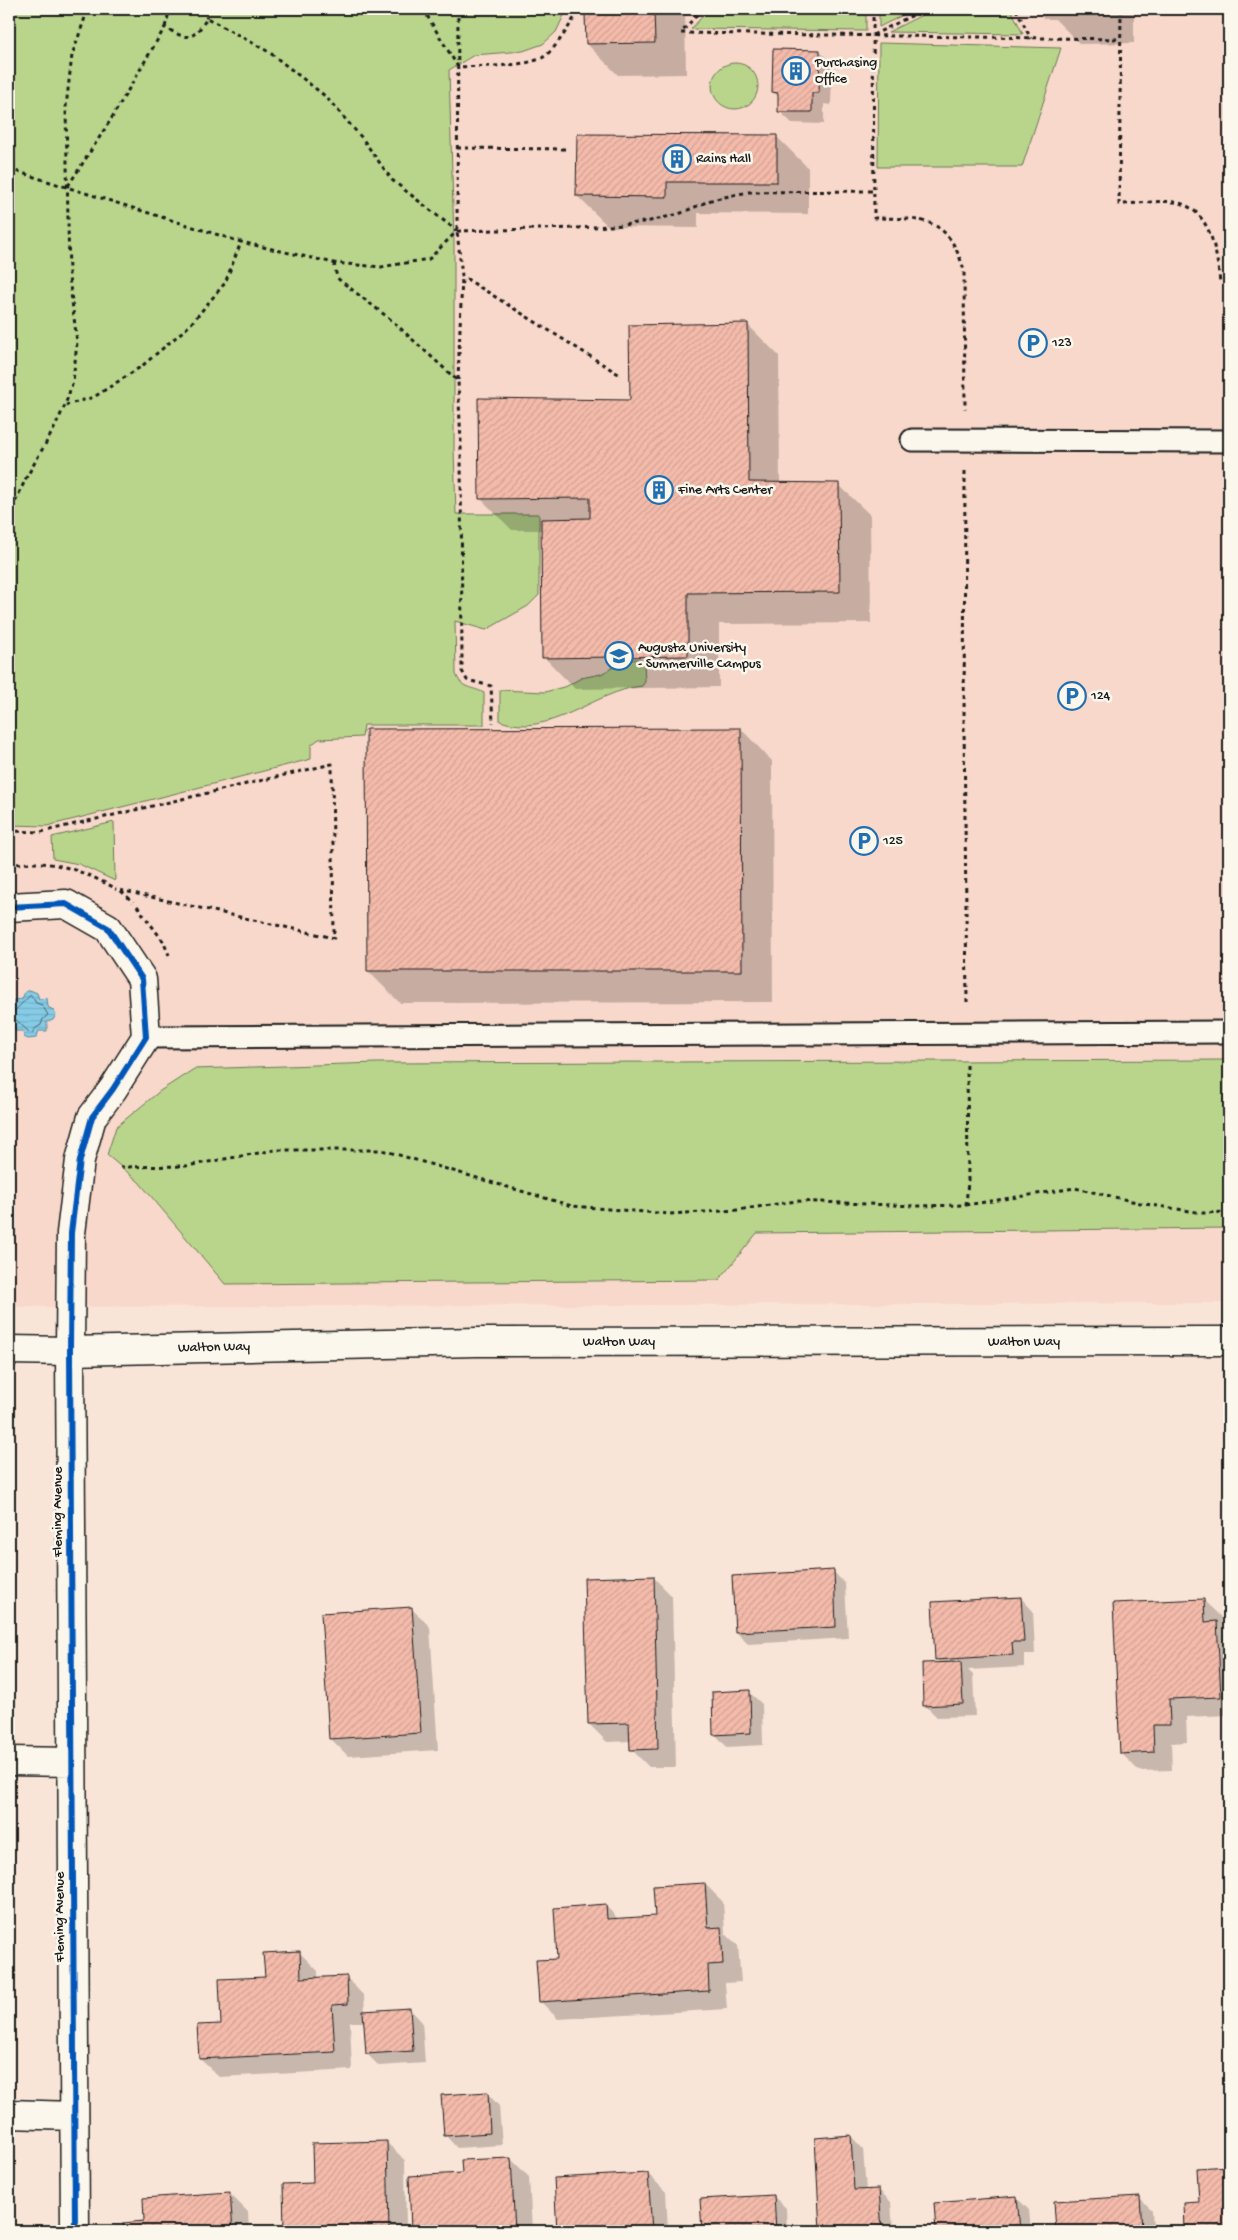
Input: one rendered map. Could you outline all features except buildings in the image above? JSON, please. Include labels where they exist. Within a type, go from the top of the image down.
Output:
[{"type":"street","points":[[9,908],[66,904],[108,928],[142,979],[146,1037]]},
{"type":"street","name":"Fleming Avenue","points":[[75,2231],[73,2116],[71,1233],[80,1160],[92,1117],[146,1037]]},
{"type":"street","name":"Walton Way","points":[[9,1350],[70,1351],[476,1342],[1229,1341]]},
{"type":"street","points":[[9,1761],[72,1762]]},
{"type":"street","points":[[9,2114],[73,2116]]},
{"type":"lane","points":[[912,440],[1229,441]]},
{"type":"lane","points":[[146,1037],[1229,1032]]},
{"type":"path","points":[[9,516],[65,405],[72,382],[77,342],[69,277],[66,107],[72,55],[88,9]]},
{"type":"path","points":[[68,186],[110,121],[165,27],[170,9]]},
{"type":"path","points":[[202,9],[206,18],[269,52],[325,96],[362,138],[392,180],[457,231],[577,228],[632,224],[679,214],[710,200],[748,192],[873,190]]},
{"type":"path","points":[[423,9],[458,67]]},
{"type":"path","points":[[458,9],[457,231],[462,276],[458,380],[461,442],[462,671],[467,680],[491,686],[493,723]]},
{"type":"path","points":[[458,67],[516,64],[543,58],[565,33],[579,9]]},
{"type":"path","points":[[702,9],[680,34],[1121,39]]},
{"type":"path","points":[[873,9],[874,218],[920,219],[937,225],[948,236],[959,253],[964,270],[966,441],[964,725],[967,1009]]},
{"type":"path","points":[[873,36],[925,9]]},
{"type":"path","points":[[1016,9],[1031,39]]},
{"type":"path","points":[[1122,9],[1119,204],[1174,202],[1188,207],[1199,215],[1208,231],[1217,255],[1220,284]]},
{"type":"path","points":[[165,27],[178,35],[188,37],[198,33],[206,18]]},
{"type":"path","points":[[458,148],[567,149]]},
{"type":"path","points":[[9,169],[242,242],[334,263],[381,267],[429,259],[457,231]]},
{"type":"path","points":[[65,405],[94,397],[142,366],[189,326],[226,283],[242,242]]},
{"type":"path","points":[[334,263],[337,278],[390,319],[458,380]]},
{"type":"path","points":[[462,276],[620,374]]},
{"type":"path","points":[[9,831],[41,832],[332,764],[334,938],[115,888]]},
{"type":"path","points":[[966,1205],[968,1181],[967,1059]]},
{"type":"path","points":[[120,1167],[186,1166],[275,1150],[382,1150],[572,1206],[670,1214],[738,1210],[796,1201],[915,1206],[966,1205],[1075,1188],[1145,1204],[1203,1213],[1229,1212]]},
{"type":"shaded area","name":"Augusta University - Summerville Campus","points":[[9,9],[1229,9],[1229,1303],[9,1307]]},
{"type":"green space","points":[[9,9],[567,9],[556,32],[543,44],[523,51],[474,55],[449,70],[454,242],[454,449],[456,514],[539,514],[539,595],[528,606],[486,630],[455,621],[456,674],[461,683],[484,693],[484,725],[364,725],[362,737],[319,739],[311,745],[311,759],[47,826],[9,825]]},
{"type":"green space","points":[[709,9],[866,9],[866,31],[691,29]]},
{"type":"green space","points":[[879,9],[915,9],[879,27]]},
{"type":"green space","points":[[934,9],[1011,9],[1023,34],[888,32]]},
{"type":"green space","points":[[879,43],[1061,48],[1022,167],[878,167]]},
{"type":"green space","points":[[735,63],[748,67],[754,73],[758,86],[754,99],[748,105],[735,109],[722,105],[716,99],[712,86],[716,73],[722,67]]},
{"type":"green space","points":[[637,659],[644,663],[645,682],[642,686],[606,696],[572,712],[537,724],[519,725],[500,721],[500,690],[545,692],[567,686],[581,678],[601,674],[626,660]]},
{"type":"green space","points":[[114,822],[115,881],[79,864],[53,859],[52,837]]},
{"type":"green space","points":[[1229,1060],[1229,1228],[757,1233],[719,1280],[225,1284],[139,1182],[107,1155],[116,1127],[160,1091],[194,1069],[377,1063]]},
{"type":"water","points":[[30,990],[37,993],[39,999],[47,998],[48,1007],[56,1015],[53,1020],[47,1022],[47,1031],[39,1031],[36,1038],[28,1039],[24,1037],[23,1031],[15,1031],[14,1023],[9,1021],[9,1010],[14,1007],[14,1000],[22,999],[25,992]]},
{"type":"cycle path","points":[[9,907],[66,904],[108,928],[142,979],[146,1037],[113,1089],[92,1117],[80,1160],[71,1233],[75,2231]]},
{"type":"place","name":"Purchasing Office","points":[[796,71]]},
{"type":"place","name":"Rains Hall","points":[[677,159]]},
{"type":"place","name":"123","points":[[1033,343]]},
{"type":"place","name":"Fine Arts Center","points":[[659,490]]},
{"type":"place","name":"Augusta University - Summerville Campus","points":[[619,656]]},
{"type":"place","name":"124","points":[[1072,696]]},
{"type":"place","name":"125","points":[[864,841]]}]
